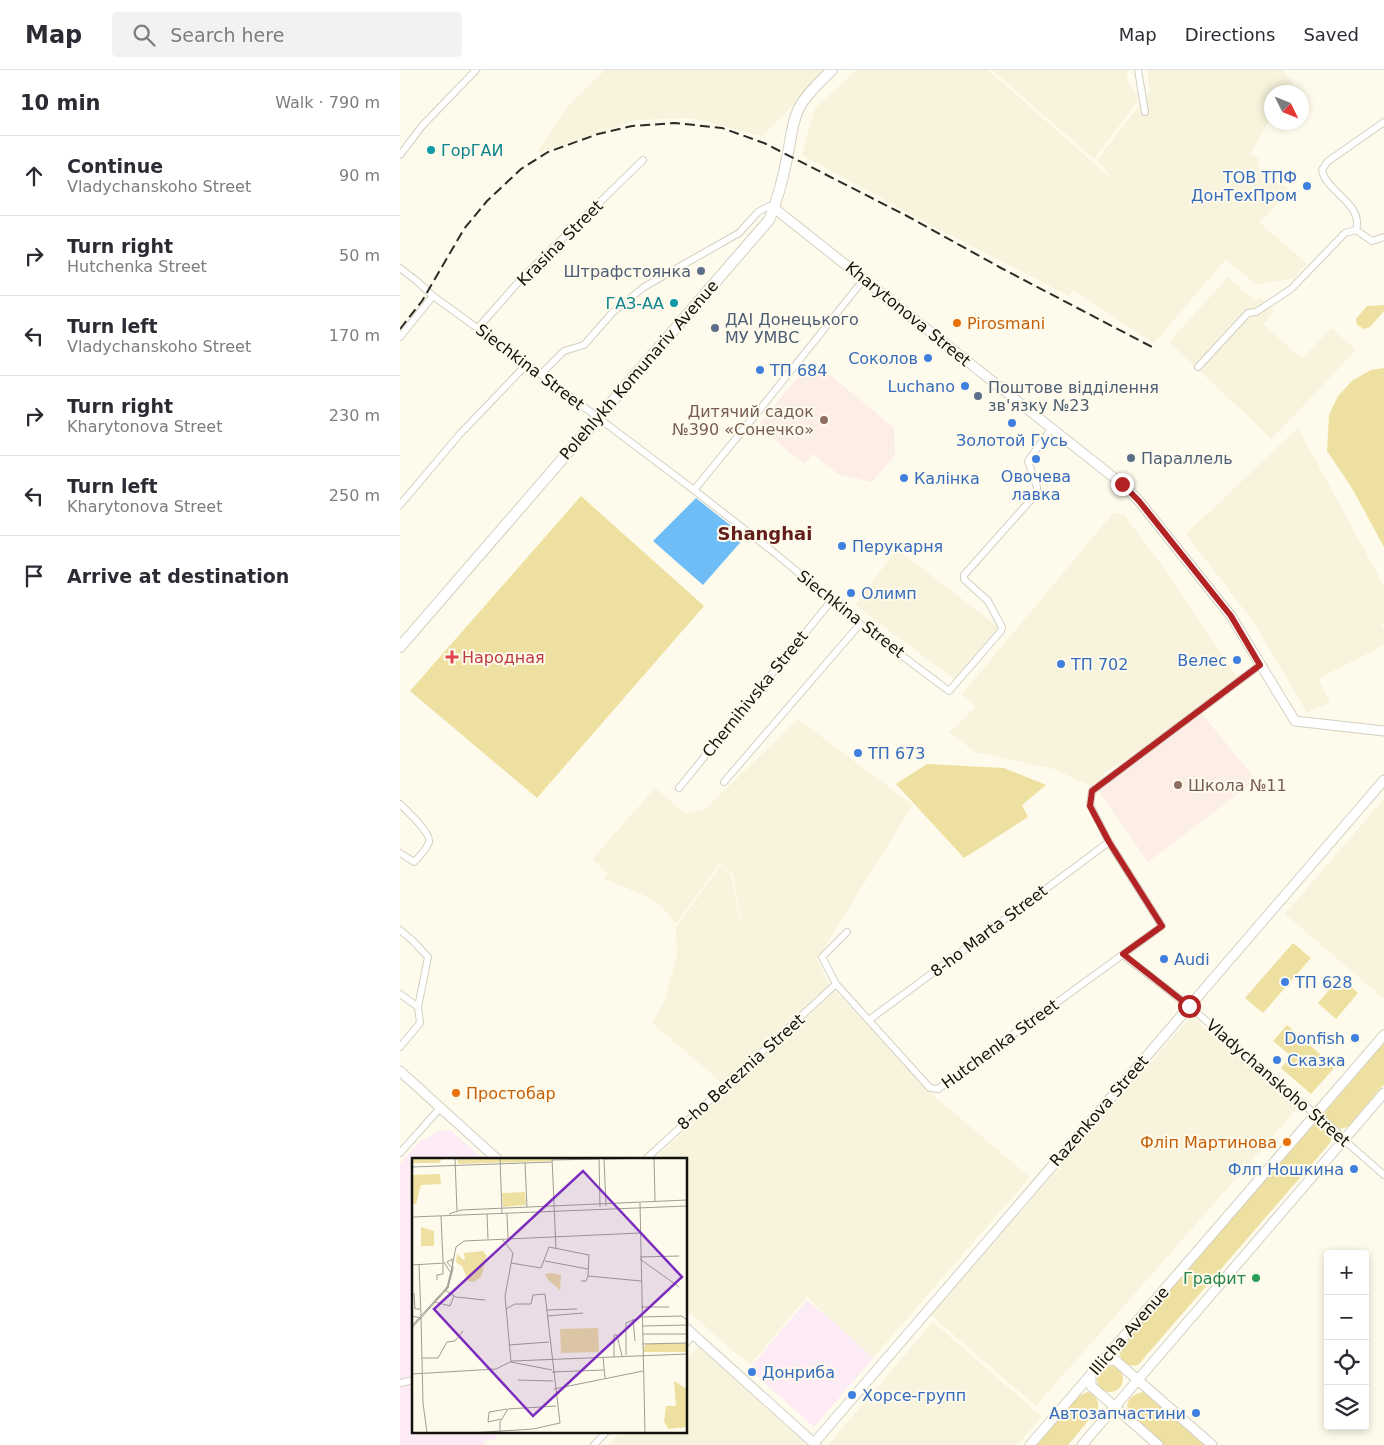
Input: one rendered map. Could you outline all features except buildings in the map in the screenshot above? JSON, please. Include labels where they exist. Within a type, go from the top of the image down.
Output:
[{"type":"main road","name":"Polehlykh Komunariv Avenue","points":[[400,647],[769,220],[774,208],[799,109],[812,90],[832,70]]},
{"type":"street","points":[[400,155],[422,126],[476,70]]},
{"type":"street","points":[[1138,70],[1145,112]]},
{"type":"street","points":[[1356,230],[1358,226],[1354,211],[1328,181],[1322,170],[1327,162],[1384,122]]},
{"type":"street","name":"Krasina Street","points":[[478,328],[522,278],[644,160]]},
{"type":"street","points":[[541,374],[564,351],[584,345],[613,312],[644,287],[739,233],[758,212],[769,206],[774,208]]},
{"type":"street","name":"Kharytonova Street","points":[[774,208],[1122,484],[1139,501],[1231,616],[1295,721],[1384,731]]},
{"type":"street","points":[[1356,230],[1372,241],[1384,238]]},
{"type":"street","points":[[1198,367],[1248,313],[1256,312],[1291,289],[1342,236],[1356,230]]},
{"type":"street","name":"Siechkina Street","points":[[400,268],[433,296],[541,374],[694,490],[860,624],[949,691],[1001,631],[1002,627],[988,601],[964,579],[964,575],[1038,490],[1028,461],[1051,429]]},
{"type":"street","points":[[694,490],[864,279]]},
{"type":"street","points":[[400,337],[433,296]]},
{"type":"street","points":[[400,505],[459,435],[527,364]]},
{"type":"street","name":"Chernihivska Street","points":[[679,788],[832,600]]},
{"type":"street","name":"Chernihivska Street","points":[[724,782],[860,624]]},
{"type":"street","points":[[1109,842],[1090,806],[1092,791],[1260,665]]},
{"type":"street","name":"Razenkova Street","points":[[815,1444],[1384,780]]},
{"type":"street","points":[[400,804],[427,832],[430,840],[413,862],[400,853]]},
{"type":"street","name":"Hutchenka Street","points":[[847,932],[822,956],[836,984],[930,1088],[938,1089],[1162,926],[1109,842]]},
{"type":"street","name":"8-ho Marta Street","points":[[869,1020],[1109,842]]},
{"type":"street","points":[[400,930],[428,957],[418,1008],[420,1023],[400,1047]]},
{"type":"street","name":"Vladychanskoho Street","points":[[1123,954],[1189,1006],[1384,1175]]},
{"type":"street","name":"8-ho Bereznia Street","points":[[647,1158],[836,984]]},
{"type":"street","points":[[400,994],[418,1008]]},
{"type":"street","name":"Illicha Avenue","points":[[1030,1445],[1384,1035]]},
{"type":"street","points":[[400,1071],[496,1158]]},
{"type":"street","points":[[1082,1445],[1384,1093]]},
{"type":"street","points":[[400,1153],[440,1108]]},
{"type":"street","points":[[688,1330],[815,1444]]},
{"type":"street","points":[[688,1341],[694,1335]]},
{"type":"street","points":[[1102,1362],[1115,1360],[1212,1445]]},
{"type":"street","points":[[1091,1374],[1091,1386],[1158,1445]]},
{"type":"street","points":[[594,1445],[606,1432]]},
{"type":"shaded area","points":[[605,70],[828,70],[762,136],[690,118],[637,120],[537,153],[569,104]]},
{"type":"shaded area","points":[[857,70],[988,70],[1112,179],[1097,160],[1150,91],[1147,70],[1283,70],[1293,83],[1292,85],[1264,85],[1264,130],[1250,154],[1259,159],[1259,170],[1291,190],[1259,222],[1307,264],[1295,278],[1256,285],[1226,259],[1154,343],[1072,290],[1069,296],[921,220],[802,155],[815,108]]},
{"type":"shaded area","points":[[992,70],[1128,70],[1127,81],[1140,98],[1094,159]]},
{"type":"shaded area","points":[[1228,277],[1255,301],[1260,297],[1274,311],[1263,324],[1302,359],[1331,328],[1356,350],[1272,439],[1169,342]]},
{"type":"shaded area","points":[[1384,305],[1384,311],[1370,327],[1364,329],[1357,325],[1356,319],[1367,306]]},
{"type":"shaded area","name":"Дитячий садок №390 «Сонечко»","points":[[812,360],[894,428],[895,455],[872,482],[838,474],[813,454],[804,464],[758,426]]},
{"type":"shaded area","points":[[1384,368],[1384,547],[1352,488],[1327,451],[1329,415],[1338,396],[1353,380],[1371,370]]},
{"type":"shaded area","points":[[1298,428],[1384,586],[1384,622],[1381,624],[1384,629],[1384,645],[1318,679],[1330,702],[1307,713],[1255,624],[1186,534]]},
{"type":"shaded area","points":[[581,496],[704,606],[537,798],[410,691]]},
{"type":"shaded area","points":[[1113,513],[1124,515],[1164,568],[1237,677],[1146,746],[1103,774],[1104,777],[1091,786],[1054,769],[975,752],[949,732],[976,707],[962,694]]},
{"type":"shaded area","points":[[897,549],[1002,630],[959,683],[855,605]]},
{"type":"shaded area","name":"Школа №11","points":[[1202,714],[1256,780],[1148,862],[1099,791]]},
{"type":"shaded area","points":[[798,719],[913,805],[817,959],[829,985],[722,1083],[652,1023],[664,1002],[677,956],[676,927],[720,866],[731,874],[740,923],[743,926],[733,874],[719,864],[676,924],[662,907],[643,895],[603,878],[608,873],[592,859],[655,788],[686,814],[705,809]]},
{"type":"shaded area","points":[[927,764],[1004,768],[1046,785],[1022,805],[1028,817],[964,858],[896,784]]},
{"type":"shaded area","points":[[1384,799],[1384,999],[1285,914]]},
{"type":"shaded area","points":[[1293,943],[1311,958],[1263,1013],[1245,998]]},
{"type":"shaded area","points":[[1340,977],[1358,993],[1336,1019],[1318,1003]]},
{"type":"shaded area","points":[[835,991],[934,1096],[1030,1177],[873,1358],[807,1297],[750,1365],[688,1312],[688,1158],[655,1158]]},
{"type":"shaded area","points":[[1191,1016],[1297,1109],[1036,1406],[931,1315]]},
{"type":"shaded area","points":[[1287,1025],[1335,1067],[1311,1094],[1281,1068],[1291,1056],[1273,1041]]},
{"type":"shaded area","points":[[1384,1043],[1384,1084],[1348,1127],[1340,1129],[1326,1118],[1325,1112]]},
{"type":"shaded area","points":[[1319,1123],[1332,1135],[1330,1143],[1138,1365],[1134,1366],[1124,1362],[1120,1357],[1119,1349],[1311,1126]]},
{"type":"shaded area","points":[[450,1130],[482,1158],[412,1158],[412,1432],[495,1432],[497,1439],[484,1441],[484,1445],[400,1445],[400,1164],[422,1139],[424,1140],[439,1131]]},
{"type":"shaded area","points":[[807,1300],[852,1337],[873,1358],[814,1427],[749,1369]]},
{"type":"shaded area","points":[[933,1322],[1042,1417],[1017,1445],[828,1445]]},
{"type":"shaded area","points":[[698,1346],[807,1445],[609,1445],[620,1432],[688,1432],[688,1357]]},
{"type":"shaded area","points":[[1110,1366],[1119,1370],[1123,1379],[1119,1388],[1110,1392],[1101,1388],[1097,1379],[1101,1370]]},
{"type":"shaded area","points":[[1088,1392],[1096,1399],[1098,1409],[1068,1445],[1035,1445],[1076,1397]]},
{"type":"shaded area","points":[[1143,1392],[1148,1394],[1206,1445],[1164,1445],[1130,1416],[1128,1411],[1127,1407],[1131,1397]]},
{"type":"water","points":[[696,498],[745,537],[703,585],[653,541]]},
{"type":"railway","points":[[400,329],[422,301],[464,229],[487,201],[521,169],[548,152],[598,134],[632,126],[675,123],[722,128],[764,143],[907,216],[1001,268],[1152,347]]},
{"type":"place","name":"ГорГАИ","points":[[431,150]]},
{"type":"place","name":"ТОВ ТПФ ДонТехПром","points":[[1307,186]]},
{"type":"place","name":"Штрафстоянка","points":[[701,271]]},
{"type":"place","name":"ГАЗ-АА","points":[[674,303]]},
{"type":"place","name":"Pirosmani","points":[[957,323]]},
{"type":"place","name":"ДАІ Донецького МУ УМВС","points":[[715,328]]},
{"type":"place","name":"Соколов","points":[[928,358]]},
{"type":"place","name":"ТП 684","points":[[760,370]]},
{"type":"place","name":"Luchano","points":[[965,386]]},
{"type":"place","name":"Поштове відділення зв'язку №23","points":[[978,396]]},
{"type":"place","name":"Дитячий садок №390 «Сонечко»","points":[[824,420]]},
{"type":"place","name":"Золотой Гусь","points":[[1012,423]]},
{"type":"place","name":"Параллель","points":[[1131,458]]},
{"type":"place","name":"Овочева лавка","points":[[1036,459]]},
{"type":"place","name":"Калінка","points":[[904,478]]},
{"type":"place","name":"Перукарня","points":[[842,546]]},
{"type":"place","name":"Олимп","points":[[851,593]]},
{"type":"place","name":"Народная","points":[[452,657]]},
{"type":"place","name":"Велес","points":[[1237,660]]},
{"type":"place","name":"ТП 702","points":[[1061,664]]},
{"type":"place","name":"ТП 673","points":[[858,753]]},
{"type":"place","name":"Школа №11","points":[[1178,785]]},
{"type":"place","name":"Audi","points":[[1164,959]]},
{"type":"place","name":"ТП 628","points":[[1285,982]]},
{"type":"place","name":"Donfish","points":[[1355,1038]]},
{"type":"place","name":"Сказка","points":[[1277,1060]]},
{"type":"place","name":"Простобар","points":[[456,1093]]},
{"type":"place","name":"Фліп Мартинова","points":[[1287,1142]]},
{"type":"place","name":"Флп Ношкина","points":[[1354,1169]]},
{"type":"place","name":"Графит","points":[[1256,1278]]},
{"type":"place","name":"Донриба","points":[[752,1372]]},
{"type":"place","name":"Хорсе-групп","points":[[852,1395]]},
{"type":"place","name":"Автозапчастини","points":[[1196,1413]]},
{"type":"district","name":"Shanghai","points":[[765,533]]},
{"type":"route","points":[[1122,484],[1139,501],[1231,616],[1260,665],[1092,791],[1090,806],[1109,842],[1162,926],[1123,954],[1189,1006]]}]
